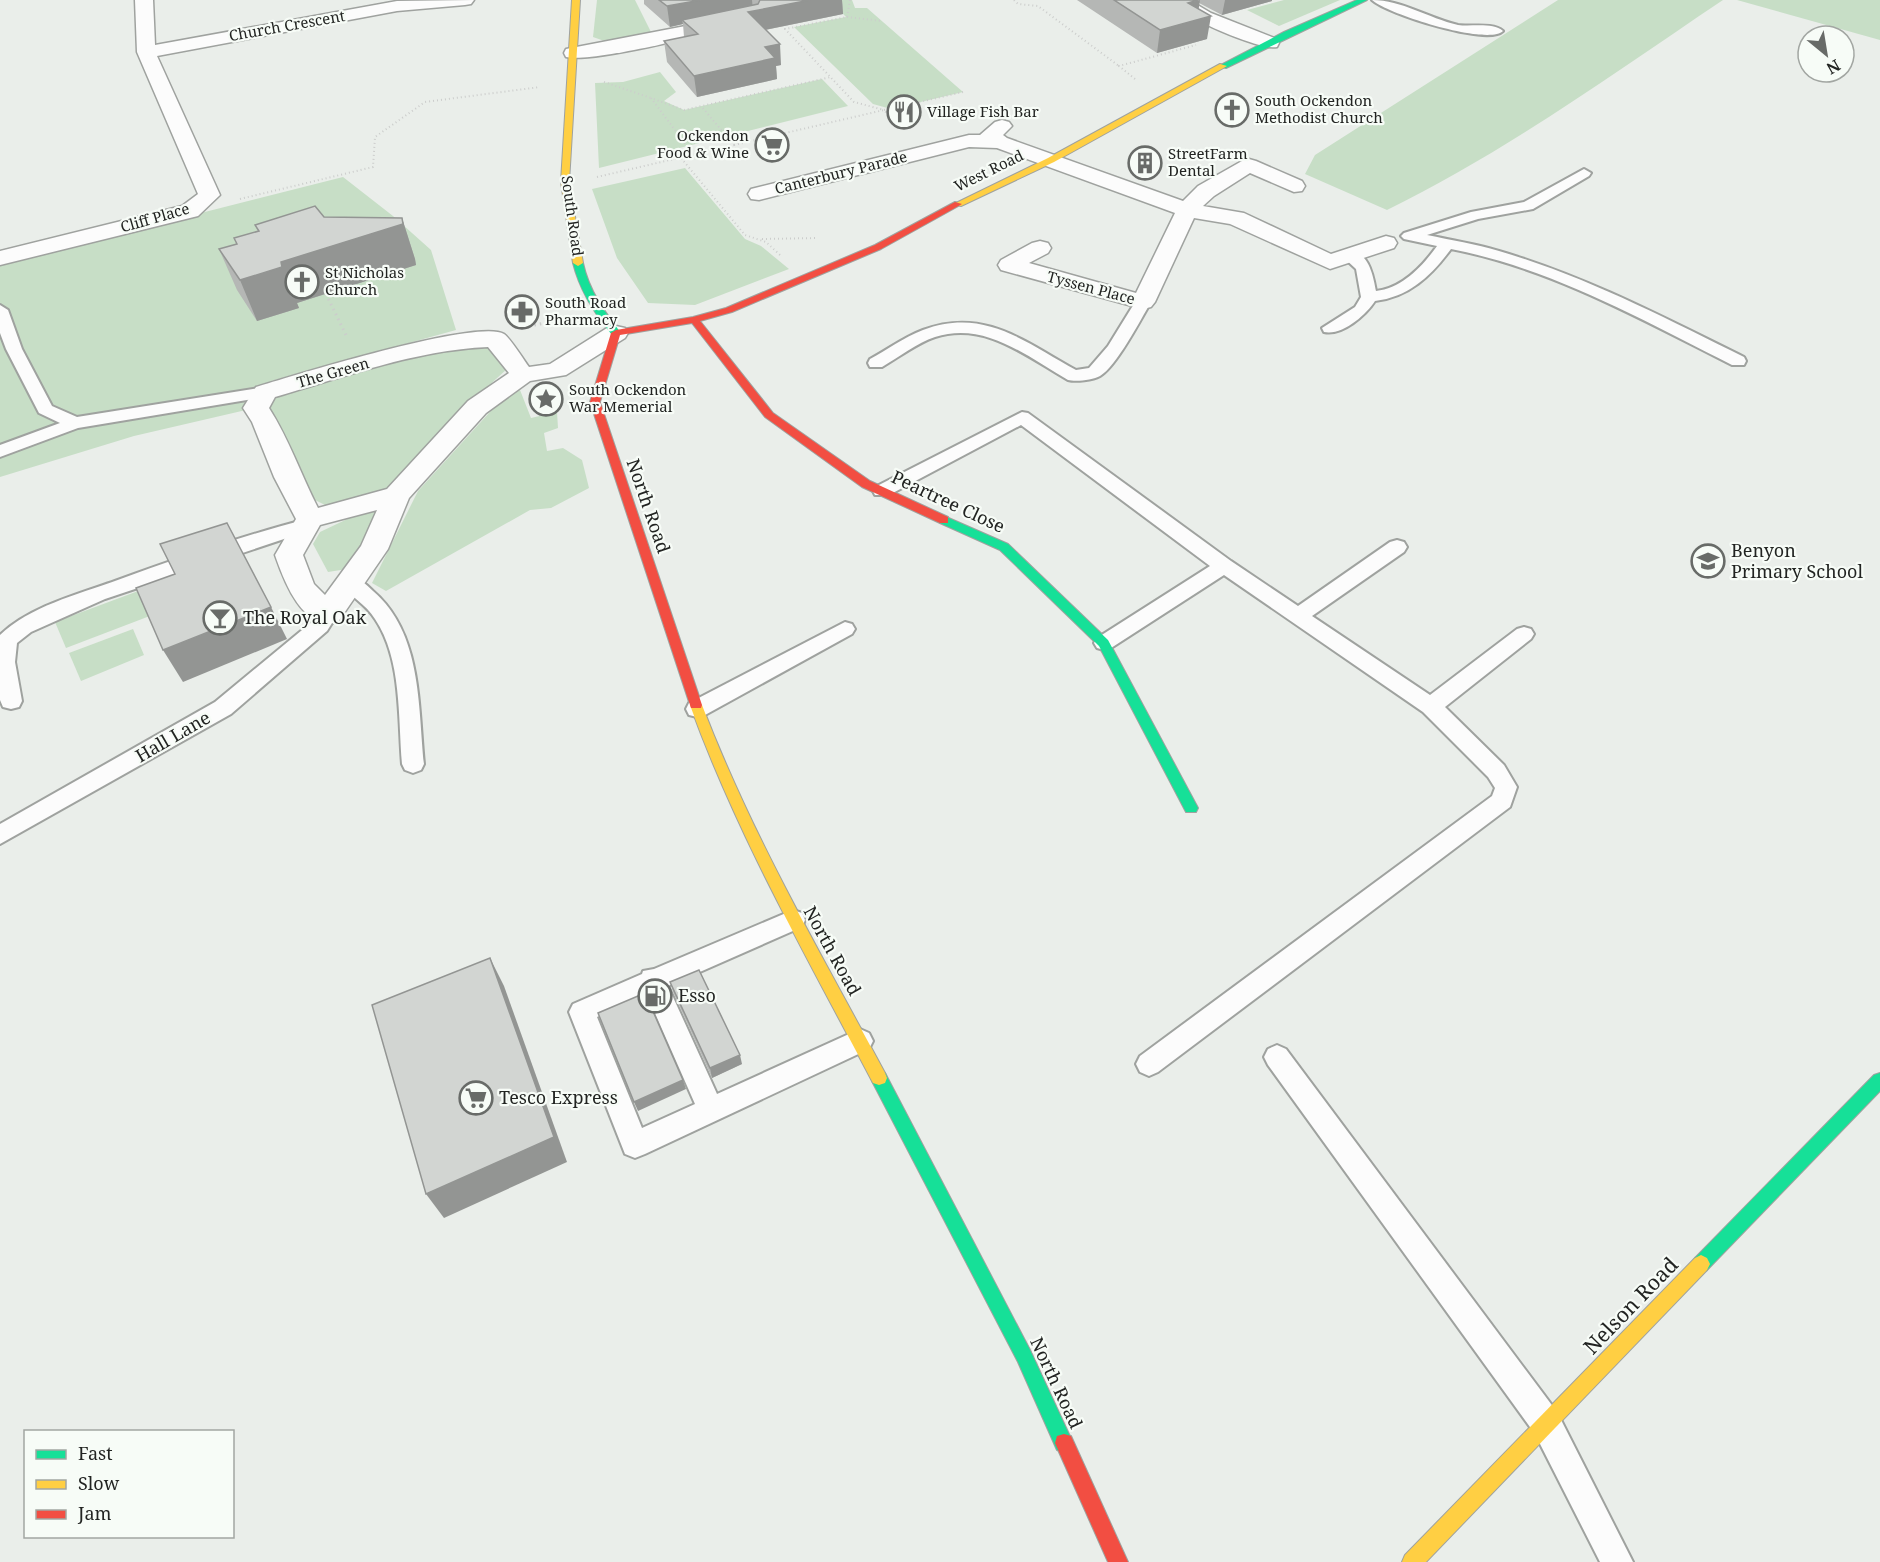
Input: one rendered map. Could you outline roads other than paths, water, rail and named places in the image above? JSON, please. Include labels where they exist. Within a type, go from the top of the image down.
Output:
[{"type":"street","name":"Cliff Place","points":[[0,258],[190,211],[210,195],[146,52],[144,0]]},
{"type":"street","name":"Church Crescent","points":[[146,52],[398,6],[465,0]]},
{"type":"street","name":"South Road","points":[[576,0],[565,182],[581,280],[598,312],[616,333]]},
{"type":"street","points":[[1176,0],[1205,17],[1270,43]]},
{"type":"street","name":"West Road","points":[[616,333],[694,320],[729,310],[878,247],[977,194],[1051,160],[1161,98],[1270,43],[1363,0]]},
{"type":"street","points":[[573,53],[609,48],[742,20]]},
{"type":"street","name":"Canterbury Parade","points":[[759,194],[1001,134],[1051,160]]},
{"type":"street","points":[[1051,160],[1187,210],[1236,218],[1330,262],[1386,243]]},
{"type":"street","name":"Tyssen Place","points":[[1040,248],[1009,265],[1143,302],[1187,210],[1206,191],[1249,165],[1294,186]]},
{"type":"street","name":"Peartree Close","points":[[694,320],[769,415],[866,484],[1004,548],[1104,643],[1191,808]]},
{"type":"street","points":[[397,495],[308,522],[289,555],[301,588],[327,615],[374,549],[397,495],[477,407],[523,375],[557,370],[616,333]]},
{"type":"street","name":"North Road","points":[[616,333],[595,402],[712,753],[793,920],[860,1041],[1024,1356],[1118,1562]]},
{"type":"street","name":"The Green","points":[[265,392],[455,341],[495,339],[523,375]]},
{"type":"street","points":[[265,392],[256,408],[265,422],[308,522]]},
{"type":"street","name":"Nelson Road","points":[[1412,1562],[1880,1080]]},
{"type":"lane","points":[[1378,0],[1437,23],[1460,29],[1497,31]]},
{"type":"lane","points":[[1386,243],[1476,215],[1528,206],[1584,173]]},
{"type":"lane","points":[[1409,236],[1501,256],[1553,276],[1738,361]]},
{"type":"lane","points":[[1369,297],[1383,296],[1406,288],[1424,273],[1447,244]]},
{"type":"lane","points":[[1330,328],[1361,310],[1369,297],[1364,267],[1350,256]]},
{"type":"lane","points":[[876,363],[928,334],[959,327],[993,331],[1074,376],[1095,372],[1114,348],[1143,302]]},
{"type":"lane","points":[[0,310],[14,350],[45,409],[75,423]]},
{"type":"lane","points":[[0,451],[75,423],[265,392]]},
{"type":"lane","points":[[882,491],[948,454],[1022,417],[1224,566],[1431,706],[1496,771],[1506,787],[1502,801],[1149,1064]]},
{"type":"lane","points":[[10,701],[2,653],[9,637],[29,623],[81,601],[308,522]]},
{"type":"lane","points":[[1298,616],[1397,547]]},
{"type":"lane","points":[[1104,643],[1224,566]]},
{"type":"lane","points":[[350,582],[380,610],[398,645],[405,686],[413,764]]},
{"type":"lane","name":"Hall Lane","points":[[0,835],[223,708],[320,626],[327,615]]},
{"type":"lane","points":[[698,709],[845,629]]},
{"type":"lane","points":[[1431,706],[1524,634]]},
{"type":"lane","points":[[793,920],[582,1012],[635,1145],[860,1041]]},
{"type":"lane","points":[[652,980],[711,1111]]},
{"type":"lane","points":[[1277,1057],[1546,1423],[1617,1562]]},
{"type":"place","name":"South Ockendon Methodist Church","points":[[1232,110]]},
{"type":"place","name":"Village Fish Bar","points":[[904,112]]},
{"type":"place","name":"Ockendon Food & Wine","points":[[772,145]]},
{"type":"place","name":"StreetFarm Dental","points":[[1145,163]]},
{"type":"place","name":"St Nicholas Church","points":[[302,282]]},
{"type":"place","name":"South Road Pharmacy","points":[[522,312]]},
{"type":"place","name":"South Ockendon War Memerial","points":[[546,399]]},
{"type":"place","name":"Benyon Primary School","points":[[1708,561]]},
{"type":"place","name":"The Royal Oak","points":[[220,618]]},
{"type":"place","name":"Esso","points":[[655,996]]},
{"type":"place","name":"Tesco Express","points":[[476,1098]]}]
